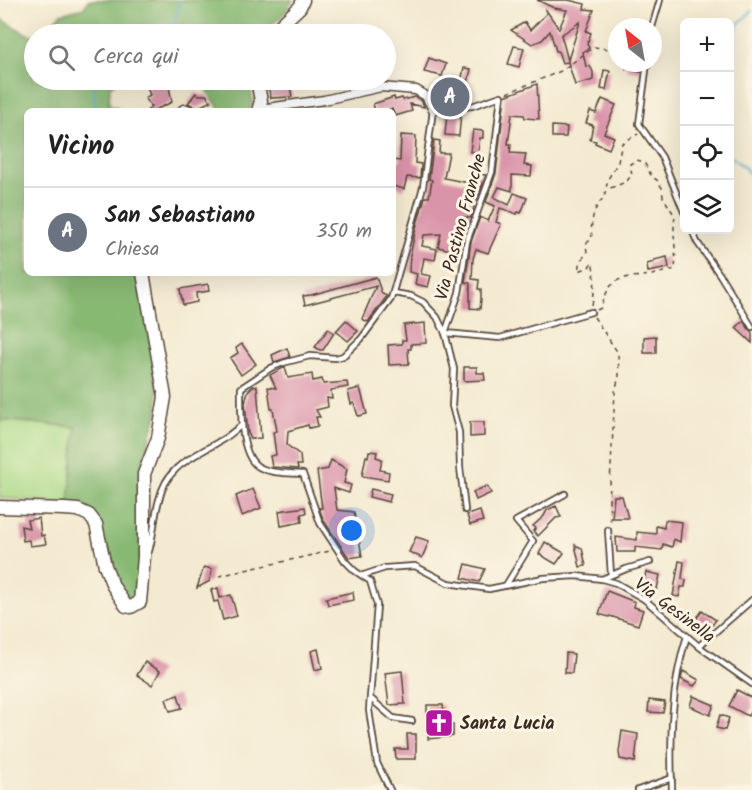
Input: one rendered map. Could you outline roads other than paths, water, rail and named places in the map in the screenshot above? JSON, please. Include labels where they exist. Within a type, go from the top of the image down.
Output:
[{"type":"main road","points":[[282,24],[300,8],[303,0]]},
{"type":"main road","points":[[259,90],[259,108]]},
{"type":"main road","points":[[0,507],[64,508],[78,510],[89,515],[96,524],[112,586],[126,606],[135,605],[144,557],[144,474],[158,438],[165,397],[144,276]]},
{"type":"street","points":[[396,88],[416,90],[426,96],[433,110]]},
{"type":"street","points":[[272,108],[368,90]]},
{"type":"lane","points":[[655,18],[660,0]]},
{"type":"lane","points":[[645,72],[639,124],[662,157],[680,202]]},
{"type":"lane","name":"Via Pastino Franche","points":[[433,110],[472,106],[501,96],[492,172],[467,241],[459,293],[445,333]]},
{"type":"lane","points":[[390,790],[377,763],[369,710],[376,605],[370,581],[355,571],[320,524],[303,474],[269,471],[251,461],[242,425],[241,388],[271,368],[283,363],[310,356],[336,358],[343,356],[361,339],[394,293],[423,187],[433,110]]},
{"type":"lane","points":[[694,234],[752,327]]},
{"type":"lane","name":"Via Pastino Franche","points":[[394,293],[411,296],[423,302],[437,317],[445,333]]},
{"type":"lane","points":[[465,510],[459,432],[452,406],[454,369],[445,333],[501,338],[591,312]]},
{"type":"lane","points":[[142,574],[154,533],[159,500],[168,476],[188,458],[221,440],[242,425]]},
{"type":"lane","points":[[506,585],[533,542],[516,521],[565,494]]},
{"type":"lane","points":[[608,530],[611,575]]},
{"type":"lane","points":[[602,579],[650,562]]},
{"type":"lane","name":"Via Gesinella","points":[[364,575],[385,568],[415,566],[448,583],[489,589],[543,578],[576,576],[602,579],[616,583],[644,599],[699,646],[752,684]]},
{"type":"lane","points":[[699,646],[752,600]]},
{"type":"lane","points":[[672,790],[671,728],[679,660],[687,636]]},
{"type":"lane","points":[[369,698],[393,718],[412,721]]},
{"type":"lane","points":[[638,790],[672,778]]},
{"type":"waterway","points":[[172,24],[178,10],[179,0]]},
{"type":"waterway","points":[[734,35],[738,24],[752,11]]},
{"type":"waterway","points":[[93,90],[96,108]]},
{"type":"waterway","points":[[734,159],[752,177]]},
{"type":"place","name":"San Sebastiano","points":[[450,97]]},
{"type":"place","name":"Santa Lucia","points":[[439,723]]}]
